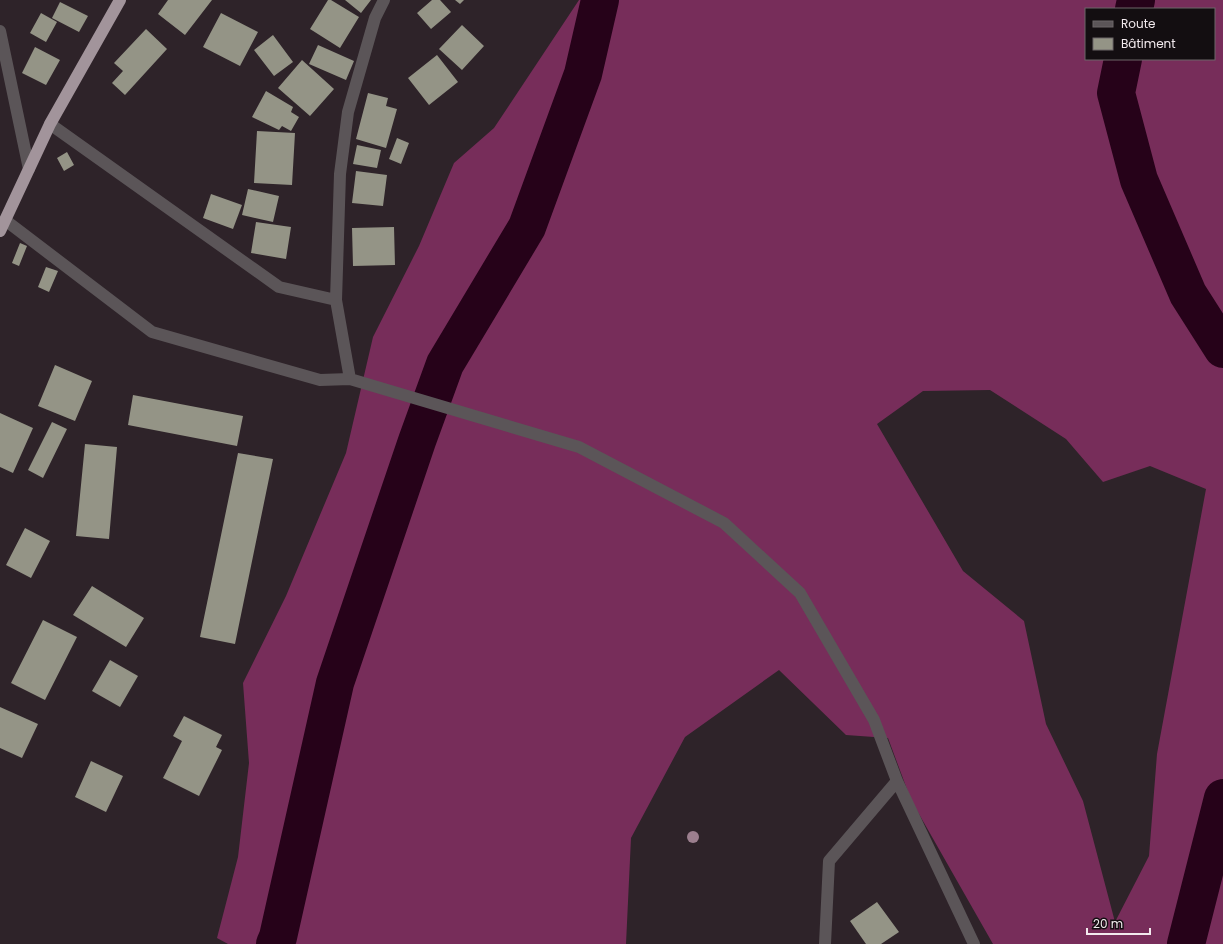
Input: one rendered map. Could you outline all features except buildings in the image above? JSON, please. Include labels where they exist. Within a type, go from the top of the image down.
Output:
[{"type":"highway","points":[[2,226],[50,124],[120,0]]},
{"type":"street","points":[[350,379],[336,300],[340,174],[348,112],[375,18],[384,0]]},
{"type":"street","points":[[0,31],[28,169]]},
{"type":"street","points":[[50,124],[279,287],[336,300]]},
{"type":"street","points":[[2,226],[152,332],[320,380],[350,379],[579,448],[724,523],[800,594],[874,720],[897,781],[974,944]]},
{"type":"street","points":[[825,944],[829,862],[897,781]]},
{"type":"shaded area","points":[[579,0],[1223,0],[1223,944],[993,944],[911,800],[888,738],[846,735],[779,670],[685,737],[631,838],[626,944],[228,944],[217,938],[238,857],[249,763],[243,683],[286,596],[346,453],[373,337],[419,246],[454,163],[494,128]],"holes":[[[990,390],[1066,439],[1103,482],[1150,466],[1206,489],[1157,754],[1149,856],[1115,922],[1083,801],[1046,724],[1024,621],[963,571],[877,424],[923,391]]]},
{"type":"waterway","points":[[275,944],[278,937],[335,683],[417,441],[445,364],[527,227],[583,74],[600,0]]},
{"type":"waterway","points":[[1134,8],[1136,0]]},
{"type":"waterway","points":[[1123,60],[1116,93],[1139,180],[1188,294],[1223,349]]},
{"type":"waterway","points":[[1186,944],[1223,798]]}]
